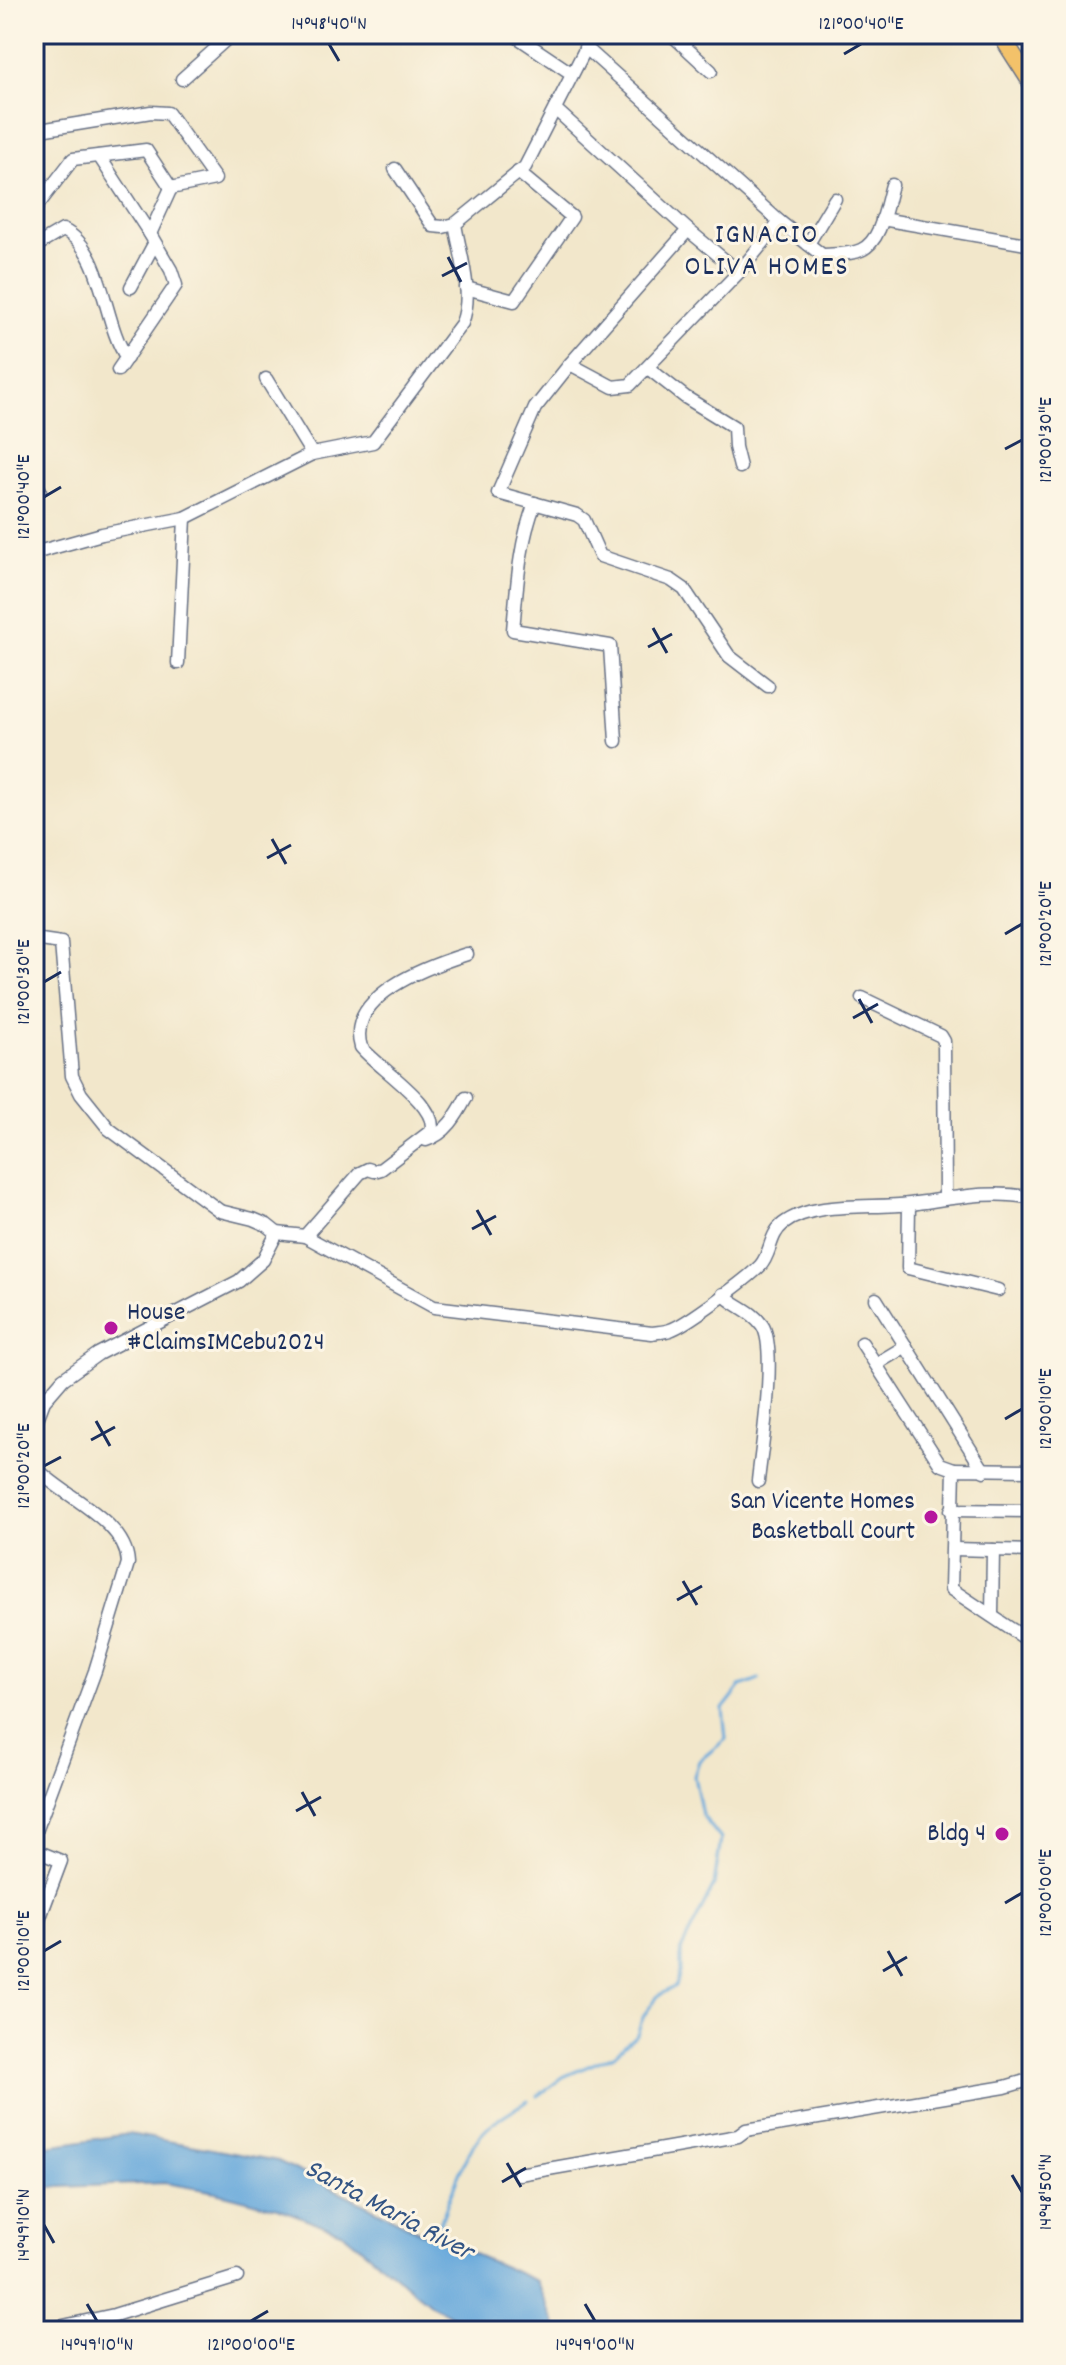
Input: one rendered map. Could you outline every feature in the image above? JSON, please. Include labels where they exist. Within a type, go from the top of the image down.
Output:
[{"type":"main road","points":[[1000,34],[1032,84]]},
{"type":"street","points":[[182,79],[232,34]]},
{"type":"street","points":[[395,169],[433,226],[455,224],[525,167],[593,34]]},
{"type":"street","points":[[671,34],[711,71]]},
{"type":"street","points":[[518,35],[571,73]]},
{"type":"street","points":[[585,47],[780,222],[822,255],[859,251],[873,239],[892,185]]},
{"type":"street","points":[[34,101],[37,134],[151,112],[168,113],[215,179],[171,188]]},
{"type":"street","points":[[555,109],[739,272]]},
{"type":"street","points":[[34,210],[73,159],[146,150],[171,188]]},
{"type":"street","points":[[99,156],[171,270],[176,285],[118,370]]},
{"type":"street","points":[[466,288],[514,301],[572,217],[518,172]]},
{"type":"street","points":[[131,287],[171,188]]},
{"type":"street","points":[[808,244],[835,199]]},
{"type":"street","points":[[882,219],[1032,245]]},
{"type":"street","points":[[570,364],[613,387],[630,385],[739,272],[780,222]]},
{"type":"street","points":[[34,553],[102,534],[185,518],[312,454],[365,445],[379,436],[462,323],[467,311],[455,224]]},
{"type":"street","points":[[34,247],[63,230],[76,236],[102,286],[118,346],[127,358]]},
{"type":"street","points":[[688,230],[535,408],[498,493],[577,515],[584,520],[600,556],[671,580],[684,589],[729,656],[768,686]]},
{"type":"street","points":[[648,368],[685,397],[734,427],[740,467]]},
{"type":"street","points":[[266,379],[312,454]]},
{"type":"street","points":[[535,503],[525,528],[513,630],[610,646],[616,741]]},
{"type":"street","points":[[178,663],[185,518]]},
{"type":"street","points":[[34,939],[61,943],[72,1076],[81,1094],[109,1129],[220,1211],[253,1219],[277,1233],[305,1236],[434,1307],[652,1333],[669,1331],[686,1322],[763,1264],[775,1232],[798,1216],[825,1210],[909,1205],[945,1197],[1013,1194],[1032,1198]]},
{"type":"street","points":[[305,1236],[360,1173],[368,1169],[381,1169],[431,1131],[432,1116],[421,1102],[361,1047],[357,1035],[361,1018],[392,985],[435,964],[467,954]]},
{"type":"street","points":[[862,998],[941,1036],[944,1041],[945,1197]]},
{"type":"street","points":[[419,1140],[428,1140],[442,1132],[466,1098]]},
{"type":"street","points":[[909,1205],[908,1268],[998,1290]]},
{"type":"street","points":[[34,1427],[44,1401],[63,1379],[98,1354],[239,1281],[263,1260],[277,1233]]},
{"type":"street","points":[[723,1294],[757,1318],[767,1336],[767,1399],[758,1481]]},
{"type":"street","points":[[876,1299],[984,1471]]},
{"type":"street","points":[[862,1343],[940,1464],[954,1469],[984,1471],[1032,1470]]},
{"type":"street","points":[[876,1364],[906,1346]]},
{"type":"street","points":[[34,1466],[99,1516],[127,1549],[128,1563],[95,1671],[34,1837]]},
{"type":"street","points":[[954,1469],[951,1589],[1032,1643]]},
{"type":"street","points":[[951,1510],[1032,1511]]},
{"type":"street","points":[[953,1549],[1032,1551]]},
{"type":"street","points":[[992,1616],[993,1550]]},
{"type":"street","points":[[34,1850],[61,1861],[34,1933]]},
{"type":"street","points":[[519,2174],[622,2158],[738,2136],[746,2130],[1005,2087],[1032,2079]]},
{"type":"street","points":[[40,2331],[114,2315],[237,2277]]},
{"type":"water","points":[[129,2134],[278,2161],[421,2232],[537,2281],[558,2331],[468,2331],[457,2318],[431,2305],[343,2233],[278,2208],[165,2183],[34,2188],[34,2148]]},
{"type":"waterway","points":[[538,2096],[563,2077],[614,2055],[637,2034],[644,2015],[658,1996],[676,1986],[681,1969],[681,1950],[714,1885],[721,1839],[702,1815],[694,1776],[699,1761],[726,1739],[723,1709],[741,1686],[759,1679]]},
{"type":"waterway","name":"Santa Maria River","points":[[434,2239],[458,2175],[477,2140],[507,2113],[528,2101]]},
{"type":"place","name":"House #ClaimsIMCebu2024","points":[[111,1328]]},
{"type":"place","name":"San Vicente Homes Basketball Court","points":[[931,1517]]},
{"type":"place","name":"Bldg 4","points":[[1002,1834]]},
{"type":"district","name":"IGNACIO OLIVA HOMES","points":[[767,253]]}]
